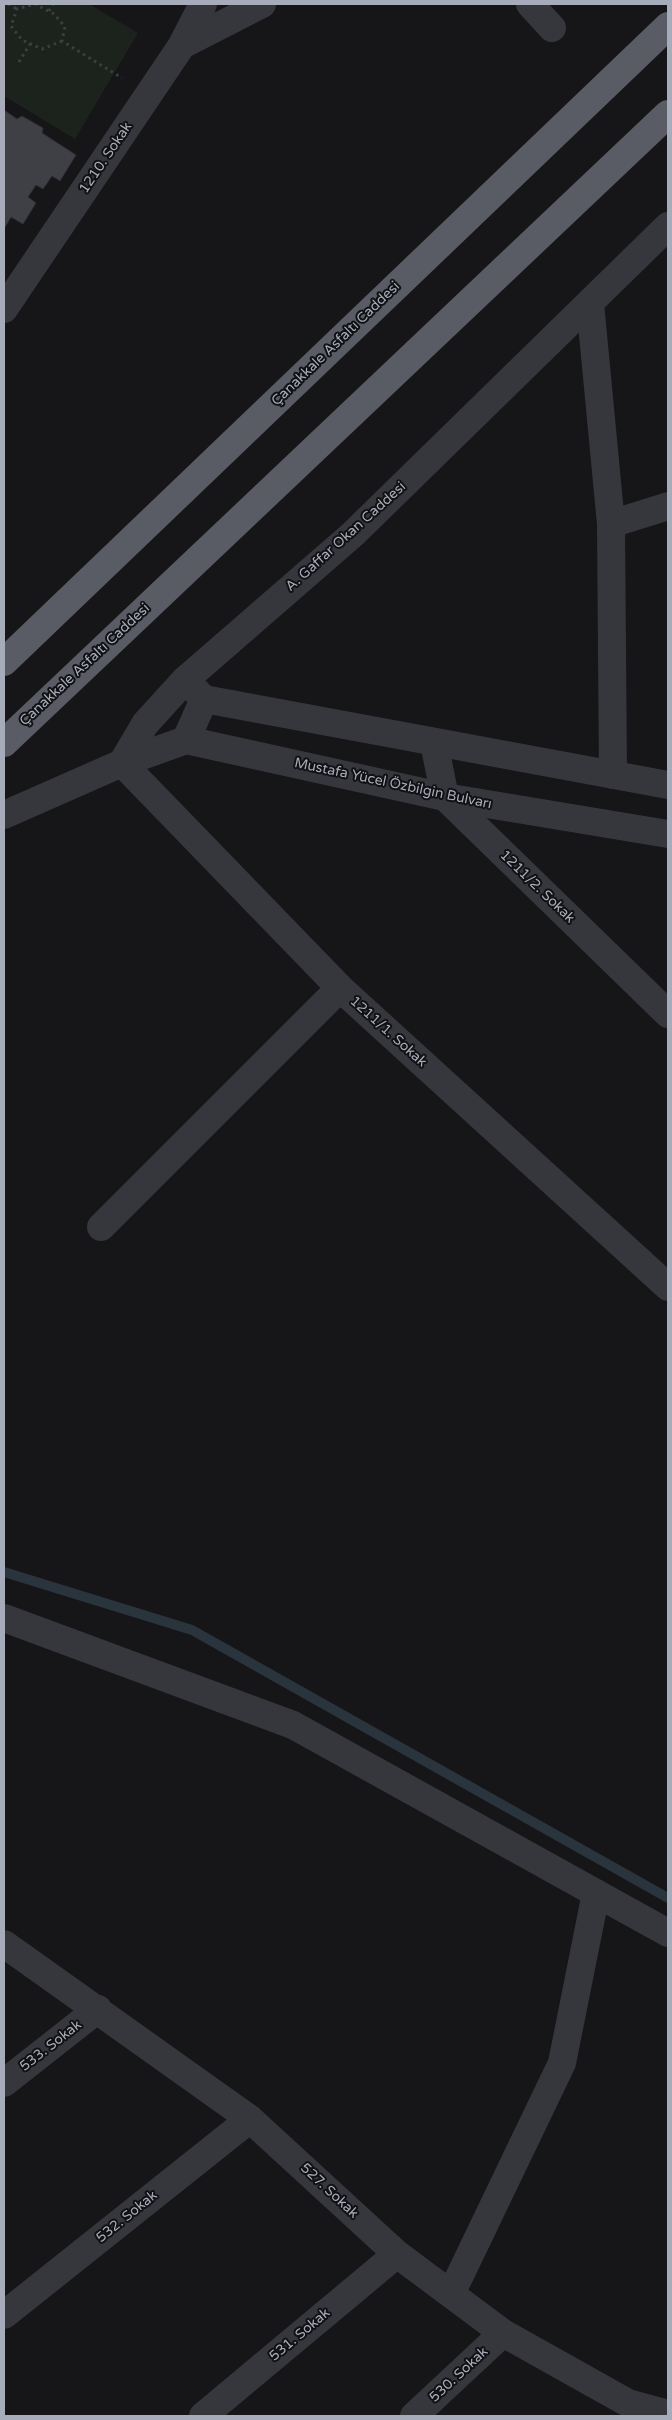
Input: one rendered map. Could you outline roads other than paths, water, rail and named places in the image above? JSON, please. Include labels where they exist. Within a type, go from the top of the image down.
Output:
[{"type":"highway","name":"Çanakkale Asfaltı Caddesi","points":[[4,662],[668,26]]},
{"type":"highway","name":"Çanakkale Asfaltı Caddesi","points":[[4,743],[668,114]]},
{"type":"street","name":"1210. Sokak","points":[[4,309],[182,45],[203,4]]},
{"type":"street","points":[[182,45],[262,4]]},
{"type":"street","points":[[530,4],[552,28]]},
{"type":"street","name":"A. Gaffar Okan Caddesi","points":[[122,763],[145,724],[185,680],[353,534],[668,226]]},
{"type":"street","points":[[590,303],[611,524],[613,775]]},
{"type":"street","points":[[611,524],[668,506]]},
{"type":"street","points":[[185,680],[204,699],[668,785]]},
{"type":"street","points":[[4,815],[122,763],[186,740],[204,699]]},
{"type":"street","name":"Mustafa Yücel Özbilgin Bulvarı","points":[[186,740],[445,797],[668,834]]},
{"type":"street","points":[[434,743],[445,797]]},
{"type":"street","name":"1211/1. Sokak","points":[[122,763],[340,988],[668,1286]]},
{"type":"street","name":"1211/2. Sokak","points":[[445,797],[668,1014]]},
{"type":"street","points":[[101,1227],[340,988]]},
{"type":"street","points":[[4,1618],[293,1725],[668,1933]]},
{"type":"street","points":[[451,2294],[562,2063],[596,1893]]},
{"type":"street","name":"527. Sokak","points":[[4,1944],[250,2118],[397,2254],[503,2333],[628,2410],[668,2414]]},
{"type":"street","name":"533. Sokak","points":[[4,2084],[98,2009]]},
{"type":"street","name":"532. Sokak","points":[[4,2315],[250,2118]]},
{"type":"street","name":"531. Sokak","points":[[203,2416],[397,2254]]},
{"type":"street","name":"530. Sokak","points":[[414,2416],[503,2333]]},
{"type":"waterway","points":[[4,1572],[192,1630],[668,1898]]}]
